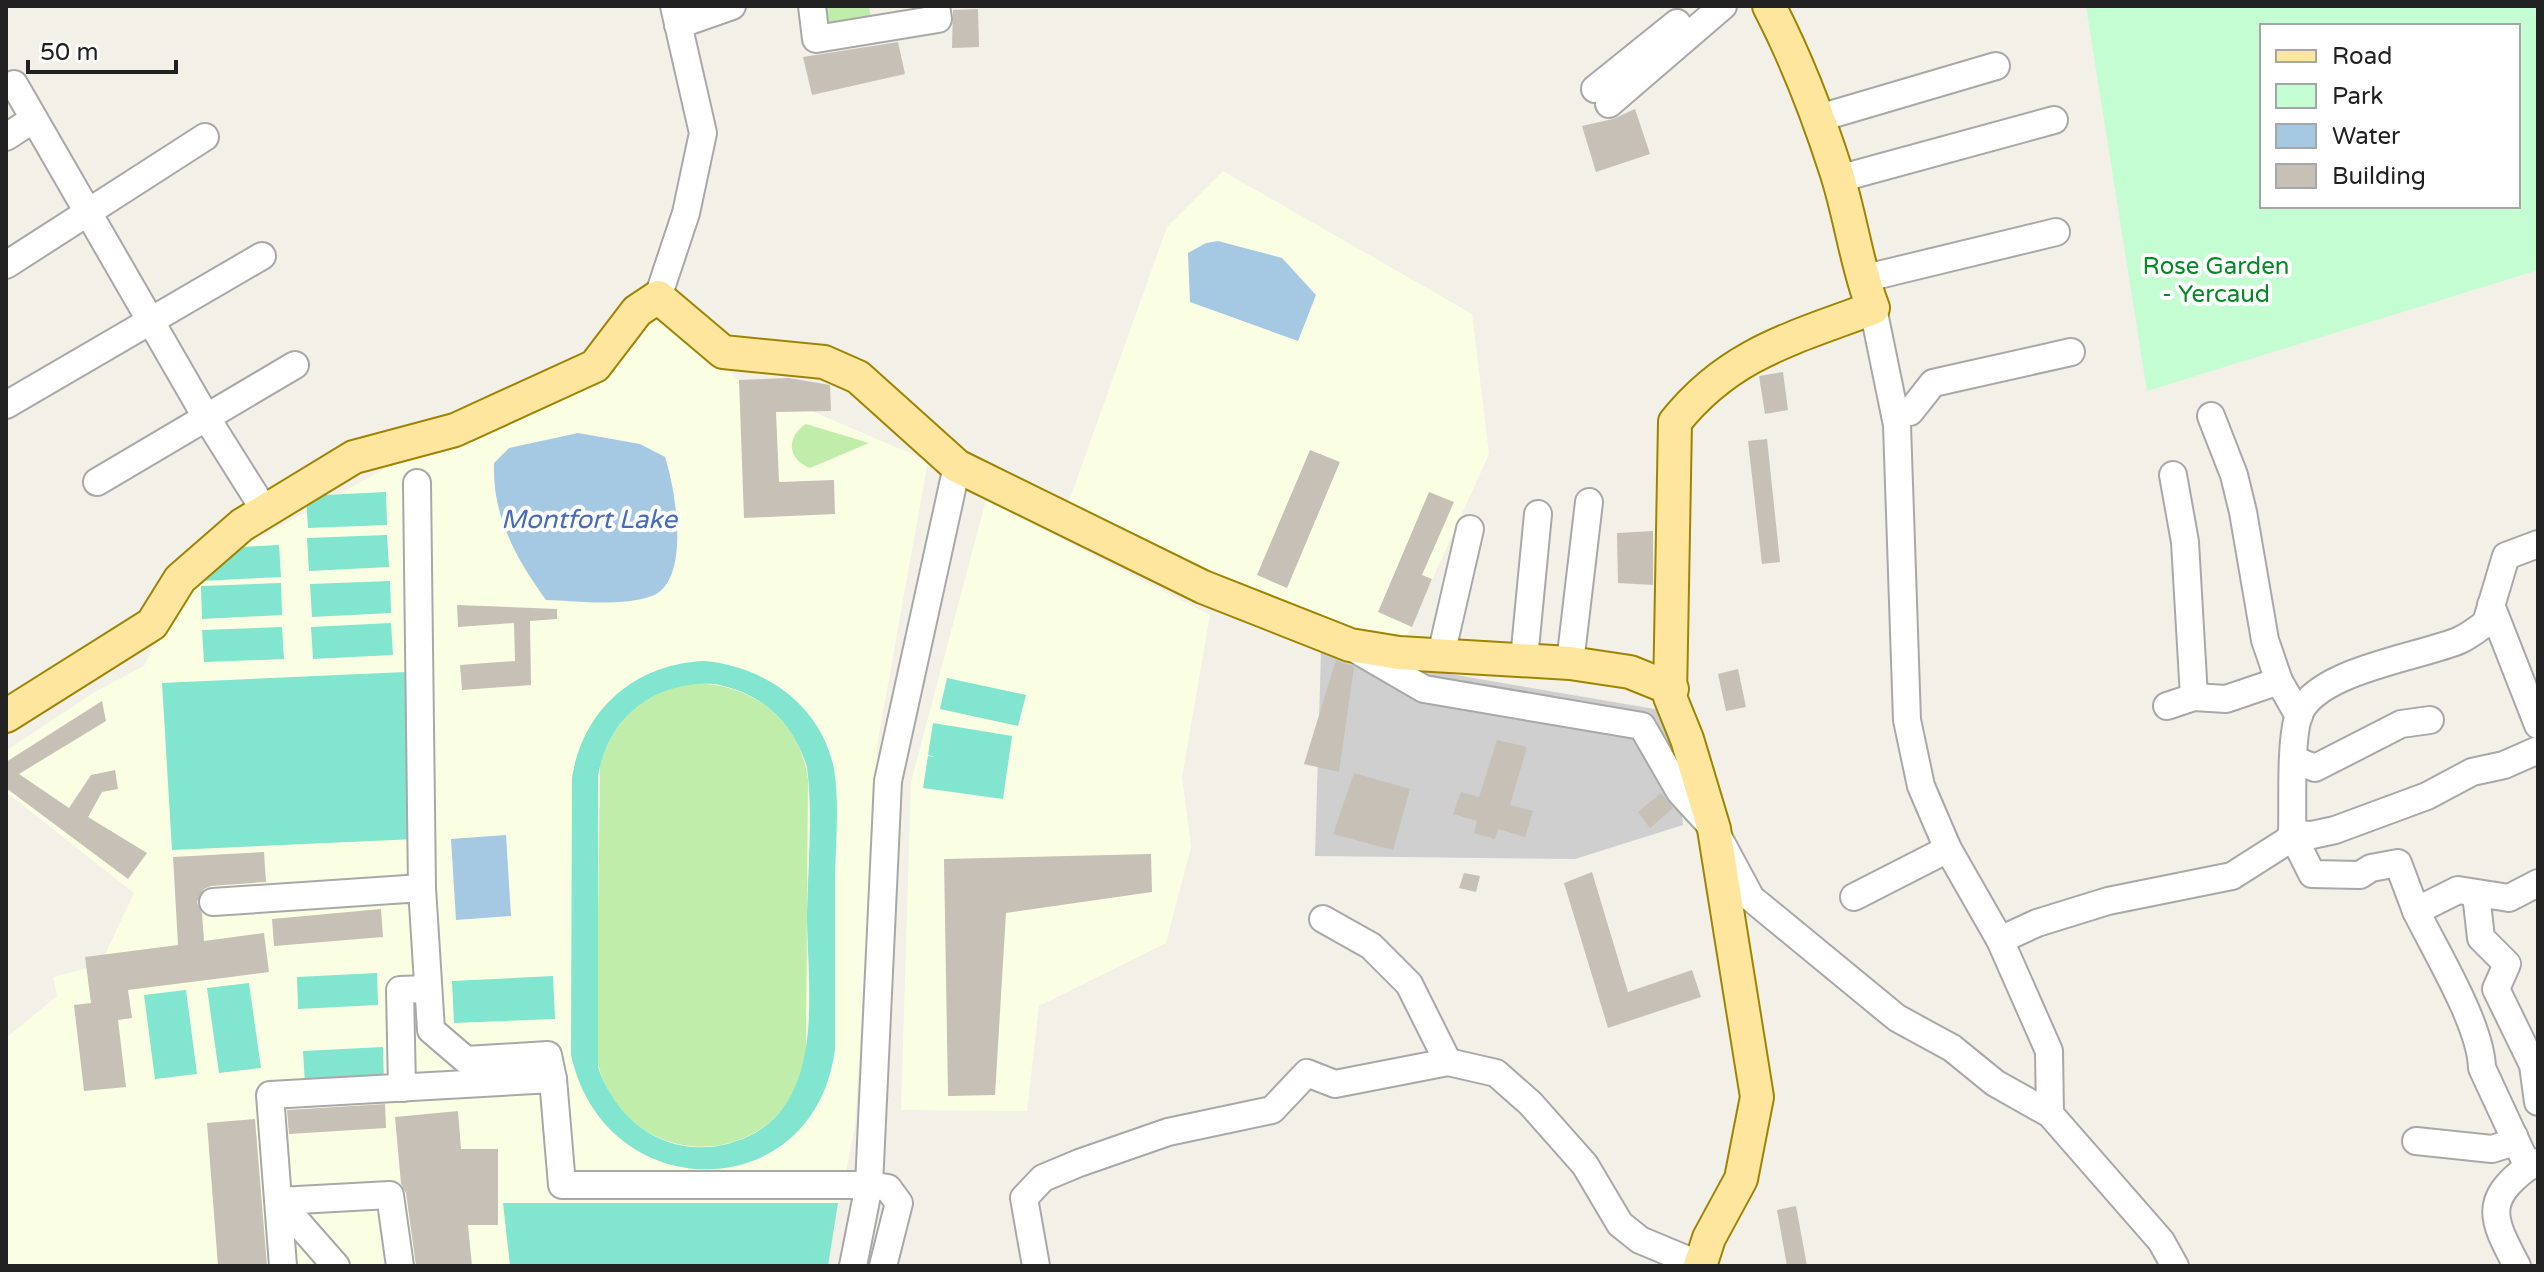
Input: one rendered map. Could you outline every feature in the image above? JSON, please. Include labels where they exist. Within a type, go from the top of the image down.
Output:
[{"type":"main road","points":[[1700,1266],[1709,1238],[1741,1179],[1757,1097],[1714,829],[1687,739],[1670,697],[1675,422],[1700,390],[1758,351],[1868,294],[1838,179],[1769,6]]},
{"type":"main road","points":[[6,716],[152,624],[180,579],[242,525],[354,457],[455,430],[595,366],[637,311],[658,297],[723,352],[824,362],[858,377],[957,466],[1203,587],[1350,645],[1441,655],[1570,663],[1630,672],[1672,689]]},
{"type":"street","points":[[658,297],[686,213],[703,133],[676,16],[732,6]]},
{"type":"street","points":[[812,6],[816,39],[938,19],[936,6]]},
{"type":"street","points":[[1699,6],[1602,96],[1723,6]]},
{"type":"street","points":[[1816,119],[1996,66]]},
{"type":"street","points":[[14,84],[206,417],[265,511]]},
{"type":"street","points":[[6,137],[34,119]]},
{"type":"street","points":[[1838,179],[2054,120]]},
{"type":"street","points":[[6,265],[205,137]]},
{"type":"street","points":[[2050,1114],[2049,1051],[2000,940],[1948,849],[1921,786],[1907,720],[1895,414],[1868,294],[2056,232]]},
{"type":"street","points":[[6,405],[262,256]]},
{"type":"street","points":[[1895,414],[1910,412],[1933,383],[2071,352]]},
{"type":"street","points":[[97,482],[295,365]]},
{"type":"street","points":[[2211,416],[2234,475],[2265,640],[2279,681],[2299,716]]},
{"type":"street","points":[[853,1266],[869,1185],[888,781],[957,466]]},
{"type":"street","points":[[2173,475],[2185,542],[2194,697]]},
{"type":"street","points":[[417,483],[422,888],[431,1030],[466,1060],[548,1055],[553,1079],[562,1185],[869,1185],[888,1188],[899,1203],[883,1266]]},
{"type":"street","points":[[1570,663],[1589,502]]},
{"type":"street","points":[[1524,659],[1538,514]]},
{"type":"street","points":[[1441,655],[1470,529]]},
{"type":"street","points":[[2517,1266],[2499,1232],[2494,1201],[2505,1184],[2533,1164],[2509,1126],[2482,1068],[2476,1038],[2416,911],[2398,863],[2371,868],[2360,875],[2312,874],[2292,834],[2299,716],[2311,698],[2369,667],[2460,640],[2486,623],[2506,556],[2538,544]]},
{"type":"street","points":[[2491,605],[2538,725]]},
{"type":"street","points":[[1350,645],[1424,689],[1642,726],[1680,792],[1714,829],[1751,898],[1897,1018],[1952,1048],[1995,1083],[2050,1114],[2161,1241],[2175,1266]]},
{"type":"street","points":[[2167,706],[2194,697],[2226,699],[2279,681]]},
{"type":"street","points":[[2295,760],[2315,768],[2401,724],[2430,720]]},
{"type":"street","points":[[2292,834],[2312,835],[2335,830],[2427,796],[2472,772],[2504,765],[2538,750]]},
{"type":"street","points":[[2000,940],[2037,923],[2108,901],[2232,876],[2287,841],[2292,834]]},
{"type":"street","points":[[1854,897],[1948,849]]},
{"type":"street","points":[[2416,911],[2458,890],[2509,898],[2538,883]]},
{"type":"street","points":[[213,902],[422,888]]},
{"type":"street","points":[[2416,1141],[2492,1149],[2508,1144],[2509,1126],[2538,1102],[2533,1065],[2496,989],[2507,964],[2481,938],[2476,894]]},
{"type":"street","points":[[1323,919],[1371,946],[1409,984],[1448,1062]]},
{"type":"street","points":[[402,1088],[400,990],[426,989]]},
{"type":"street","points":[[1036,1266],[1024,1198],[1043,1178],[1168,1132],[1272,1110],[1307,1073],[1335,1084],[1448,1062],[1496,1073],[1530,1103],[1585,1165],[1620,1224],[1640,1240],[1700,1266]]},
{"type":"street","points":[[283,1266],[270,1095],[553,1079]]},
{"type":"street","points":[[279,1201],[390,1195],[400,1266]]},
{"type":"street","points":[[279,1201],[336,1266]]},
{"type":"shaded area","points":[[1223,171],[1472,314],[1489,454],[1399,653],[1063,518],[1167,227]]},
{"type":"shaded area","points":[[664,315],[739,380],[928,461],[878,740],[855,1127],[827,1266],[6,1266],[6,1038],[57,996],[53,977],[100,965],[134,893],[6,792],[6,751],[95,692],[144,666],[188,577]]},
{"type":"shaded area","points":[[386,492],[387,525],[308,528],[306,496]]},
{"type":"shaded area","points":[[986,500],[1210,615],[1182,777],[1191,847],[1166,943],[1039,1006],[1027,1111],[901,1110],[911,782]]},
{"type":"shaded area","points":[[387,535],[389,567],[309,571],[307,538]]},
{"type":"shaded area","points":[[279,545],[281,577],[201,581],[199,549]]},
{"type":"shaded area","points":[[390,581],[391,613],[312,617],[310,584]]},
{"type":"shaded area","points":[[281,583],[282,615],[202,619],[201,586]]},
{"type":"shaded area","points":[[391,623],[393,655],[313,659],[311,627]]},
{"type":"shaded area","points":[[282,627],[284,659],[204,662],[202,630]]},
{"type":"shaded area","points":[[1321,652],[1672,712],[1683,825],[1575,859],[1315,856]]},
{"type":"shaded area","points":[[704,661],[727,664],[769,681],[787,693],[804,708],[827,746],[834,769],[837,798],[835,1049],[819,1101],[790,1139],[752,1161],[708,1169],[664,1163],[624,1141],[591,1105],[571,1055],[572,778],[578,753],[600,711],[616,695],[635,681],[679,664]],"holes":[[[693,684],[732,688],[761,702],[784,723],[807,767],[810,822],[808,1034],[803,1064],[793,1091],[778,1115],[755,1133],[738,1141],[720,1146],[693,1147],[654,1136],[630,1118],[611,1095],[598,1067],[598,776],[612,736],[638,706],[673,688]]]},
{"type":"shaded area","points":[[406,672],[416,839],[172,850],[162,683]]},
{"type":"shaded area","points":[[947,678],[1026,695],[1018,726],[940,709]]},
{"type":"shaded area","points":[[933,723],[1012,736],[1003,799],[923,788],[928,756],[935,757],[928,755]]},
{"type":"shaded area","points":[[377,973],[378,1005],[298,1009],[297,977]]},
{"type":"shaded area","points":[[553,976],[555,1019],[454,1023],[452,981]]},
{"type":"shaded area","points":[[249,983],[261,1068],[219,1073],[207,988]]},
{"type":"shaded area","points":[[186,990],[197,1074],[155,1079],[144,995]]},
{"type":"shaded area","points":[[383,1047],[384,1084],[305,1084],[303,1051]]},
{"type":"shaded area","points":[[503,1203],[838,1203],[828,1266],[510,1266]]},
{"type":"green space","points":[[826,6],[869,6],[871,18],[830,26]]},
{"type":"green space","name":"Rose Garden - Yercaud","points":[[2086,6],[2538,6],[2538,270],[2147,391]]},
{"type":"green space","points":[[806,424],[869,443],[810,468],[797,459],[792,448],[795,435]]},
{"type":"green space","points":[[691,684],[733,689],[769,708],[795,739],[808,779],[806,1050],[793,1092],[770,1122],[739,1140],[704,1147],[669,1142],[637,1125],[612,1096],[596,1056],[600,765],[613,734],[633,710],[659,693]]},
{"type":"water","points":[[1218,241],[1282,258],[1316,295],[1298,341],[1190,302],[1188,253],[1206,243]]},
{"type":"water","name":"Montfort Lake","points":[[578,433],[640,444],[665,457],[676,510],[676,553],[672,572],[664,587],[652,596],[613,602],[546,600],[508,536],[497,501],[494,463],[509,448]]},
{"type":"water","points":[[506,835],[511,916],[456,920],[451,839]]},
{"type":"building","points":[[978,9],[979,47],[952,48],[953,10]]},
{"type":"building","points":[[898,42],[905,74],[812,95],[803,57]]},
{"type":"building","points":[[1635,109],[1650,154],[1596,172],[1582,126],[1613,119]]},
{"type":"building","points":[[1783,372],[1788,410],[1765,414],[1759,376]]},
{"type":"building","points":[[789,378],[830,385],[831,411],[776,412],[779,482],[834,480],[835,514],[744,518],[739,380]]},
{"type":"building","points":[[1767,439],[1780,562],[1762,564],[1748,441]]},
{"type":"building","points":[[1310,450],[1340,462],[1287,588],[1257,575]]},
{"type":"building","points":[[1429,492],[1454,502],[1422,575],[1432,579],[1412,627],[1378,612]]},
{"type":"building","points":[[1653,531],[1653,585],[1618,583],[1617,533]]},
{"type":"building","points":[[457,605],[557,609],[557,619],[530,621],[531,685],[462,690],[460,665],[515,661],[514,623],[458,627]]},
{"type":"building","points":[[1336,660],[1354,667],[1339,772],[1304,764]]},
{"type":"building","points":[[1738,669],[1746,707],[1726,711],[1718,674]]},
{"type":"building","points":[[102,701],[106,721],[19,774],[69,808],[91,775],[115,770],[118,789],[102,792],[88,817],[147,853],[128,879],[6,788],[6,762]]},
{"type":"building","points":[[1497,740],[1527,747],[1510,805],[1533,811],[1525,837],[1498,829],[1495,839],[1474,833],[1477,821],[1453,814],[1461,792],[1479,797]]},
{"type":"building","points":[[1354,773],[1410,789],[1393,850],[1333,834]]},
{"type":"building","points":[[1661,793],[1673,808],[1650,828],[1638,812]]},
{"type":"building","points":[[264,852],[266,882],[211,886],[204,889],[197,902],[202,913],[204,941],[264,933],[269,972],[128,990],[132,1018],[118,1020],[126,1087],[84,1091],[74,1005],[91,1003],[85,957],[178,945],[173,857]]},
{"type":"building","points":[[1151,854],[1152,892],[1006,913],[995,1095],[948,1096],[944,859]]},
{"type":"building","points":[[1592,872],[1628,992],[1692,970],[1701,997],[1608,1028],[1564,883]]},
{"type":"building","points":[[1464,873],[1480,876],[1476,892],[1459,888]]},
{"type":"building","points":[[381,909],[383,937],[274,946],[272,919]]},
{"type":"building","points":[[385,1104],[386,1128],[289,1134],[287,1110]]},
{"type":"building","points":[[458,1111],[461,1149],[498,1149],[498,1225],[468,1225],[472,1266],[416,1266],[406,1193],[401,1184],[395,1117]]},
{"type":"building","points":[[255,1119],[267,1266],[218,1266],[207,1123]]},
{"type":"building","points":[[1796,1206],[1807,1266],[1787,1266],[1777,1210]]}]
